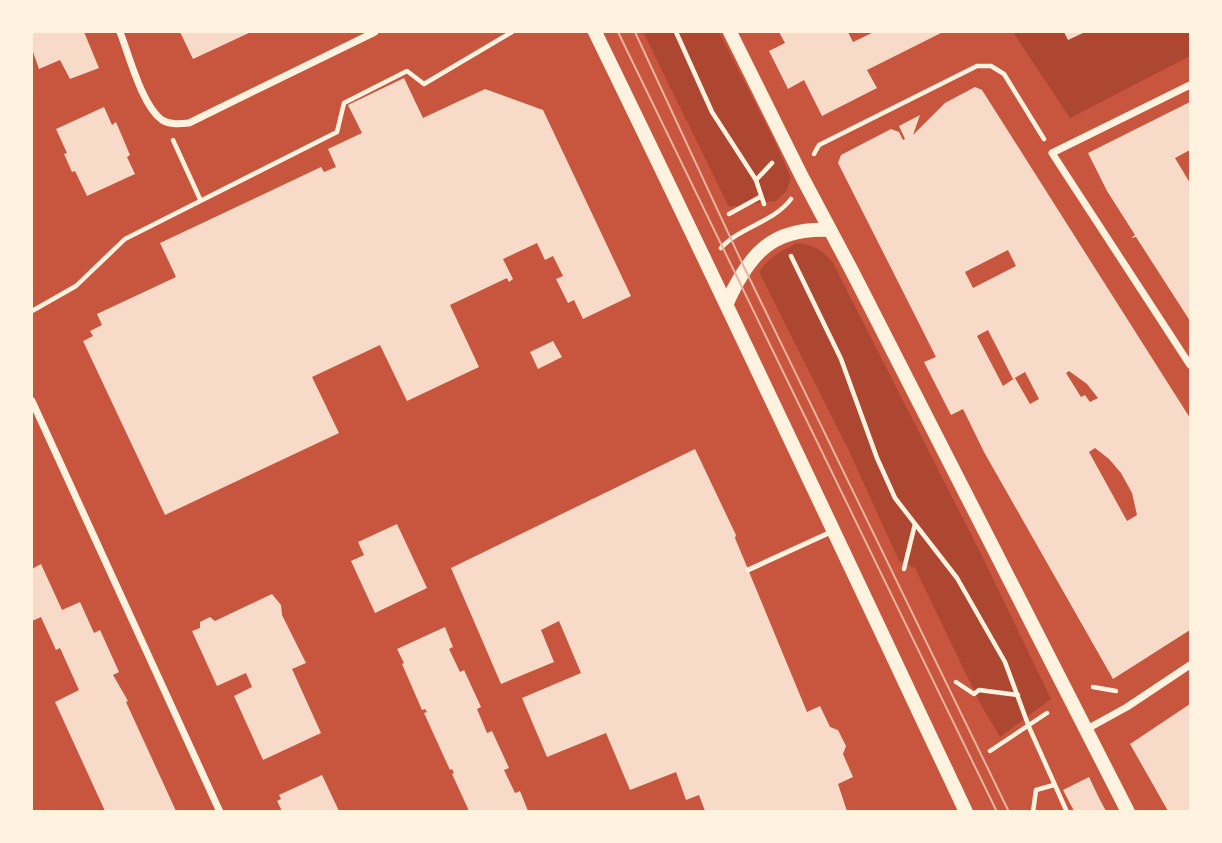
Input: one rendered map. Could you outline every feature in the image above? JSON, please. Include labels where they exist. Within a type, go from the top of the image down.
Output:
[{"type":"main road","points":[[595,32],[727,303],[966,811]]},
{"type":"main road","points":[[730,32],[1128,811]]},
{"type":"main road","points":[[727,303],[744,267],[755,254],[793,232],[830,230]]},
{"type":"street","points":[[120,32],[153,112],[164,122],[177,124],[189,123],[375,32]]},
{"type":"street","points":[[1191,85],[1052,153],[1191,365]]},
{"type":"street","points":[[32,401],[220,811]]},
{"type":"street","points":[[1087,729],[1127,707],[1191,665]]},
{"type":"lane","points":[[748,570],[833,531]]},
{"type":"path","points":[[32,311],[76,286],[125,239],[337,132],[344,103],[407,71],[424,85],[512,32]]},
{"type":"path","points":[[676,32],[712,112],[756,180],[764,204]]},
{"type":"path","points":[[709,266],[731,238],[785,206],[819,145],[977,66],[991,66],[1004,74],[1052,153]]},
{"type":"path","points":[[164,122],[200,199]]},
{"type":"path","points":[[729,214],[760,197]]},
{"type":"path","points":[[789,252],[841,359],[877,458],[895,498],[957,578],[1005,662],[1029,727],[1067,811]]},
{"type":"path","points":[[904,569],[915,524]]},
{"type":"path","points":[[956,682],[974,694],[979,690],[1019,695]]},
{"type":"path","points":[[1093,687],[1116,691]]},
{"type":"path","points":[[990,751],[1047,713]]},
{"type":"path","points":[[1033,811],[1036,790],[1054,785]]},
{"type":"shaded area","points":[[643,32],[719,32],[791,178],[787,190],[776,201],[729,207]]},
{"type":"shaded area","points":[[1013,32],[1064,32],[1069,40],[1085,32],[1190,32],[1190,56],[1070,118]]},
{"type":"shaded area","points":[[797,243],[818,249],[833,263],[981,554],[1051,699],[1000,737],[981,705],[915,568],[899,561],[850,453],[759,272],[771,258]]},
{"type":"building","points":[[32,32],[84,32],[99,68],[70,79],[60,60],[39,69],[32,49]]},
{"type":"building","points":[[180,32],[251,32],[193,59]]},
{"type":"building","points":[[779,32],[848,32],[853,42],[874,32],[943,32],[867,70],[877,88],[822,116],[804,80],[788,89],[769,51],[785,43]]},
{"type":"building","points":[[1064,32],[1085,32],[1068,40]]},
{"type":"building","points":[[404,78],[423,118],[485,89],[543,110],[631,296],[583,319],[574,300],[568,303],[556,279],[563,276],[553,256],[545,260],[537,243],[503,259],[513,279],[509,282],[507,278],[450,305],[479,367],[407,401],[380,345],[312,377],[339,433],[165,515],[83,341],[93,336],[90,331],[102,325],[97,314],[176,277],[160,243],[321,167],[324,172],[336,167],[328,149],[362,133],[348,105]]},
{"type":"building","points":[[975,87],[982,90],[1190,418],[1190,630],[1113,679],[984,452],[963,409],[951,415],[924,362],[936,357],[838,163],[841,155],[891,129],[899,132],[903,140],[905,139],[899,126],[920,115],[913,135],[945,103]],"holes":[[[1008,250],[1016,266],[973,288],[965,272]],[[988,330],[1013,379],[1025,372],[1039,399],[1030,404],[1015,378],[1003,386],[977,336]],[[1069,371],[1087,384],[1098,398],[1090,402],[1085,395],[1081,397],[1066,373]],[[1095,448],[1121,473],[1132,493],[1137,515],[1127,521],[1089,452]]]},
{"type":"building","points":[[1190,102],[1190,150],[1175,158],[1190,183],[1190,321],[1136,237],[1131,238],[1135,235],[1107,191],[1088,153]]},
{"type":"building","points":[[104,107],[112,125],[116,122],[135,174],[87,196],[75,171],[72,172],[56,129]]},
{"type":"building","points":[[553,341],[562,357],[538,369],[530,352]]},
{"type":"building","points":[[695,449],[736,535],[807,712],[820,706],[830,727],[838,730],[846,746],[843,754],[853,777],[838,784],[847,811],[705,811],[699,795],[686,800],[676,772],[630,790],[606,733],[547,757],[522,698],[581,673],[559,621],[541,630],[554,662],[501,684],[451,568]]},
{"type":"building","points":[[397,524],[427,588],[375,613],[351,561],[364,555],[358,542]]},
{"type":"building","points":[[41,564],[62,610],[80,602],[94,633],[100,630],[119,672],[113,675],[128,701],[126,702],[176,811],[105,811],[55,702],[79,690],[60,648],[56,650],[41,617],[32,621],[32,569]]},
{"type":"building","points":[[272,594],[281,605],[282,615],[306,663],[292,669],[321,733],[263,760],[234,696],[252,687],[246,673],[217,686],[192,631],[200,628],[200,622],[210,617],[215,621]]},
{"type":"building","points":[[445,627],[453,647],[449,649],[460,672],[464,670],[481,707],[477,709],[487,733],[492,731],[509,768],[504,770],[515,793],[520,791],[528,811],[469,811],[452,774],[454,773],[450,770],[424,713],[427,712],[422,710],[397,649]]},
{"type":"building","points":[[1190,704],[1190,811],[1168,811],[1130,744]]},
{"type":"building","points":[[322,775],[339,811],[282,811],[277,801],[281,799],[279,795]]},
{"type":"building","points":[[1089,777],[1106,811],[1074,811],[1063,790]]},
{"type":"tram line","points":[[618,32],[997,812]]},
{"type":"tram line","points":[[635,32],[744,267],[1009,812]]}]
